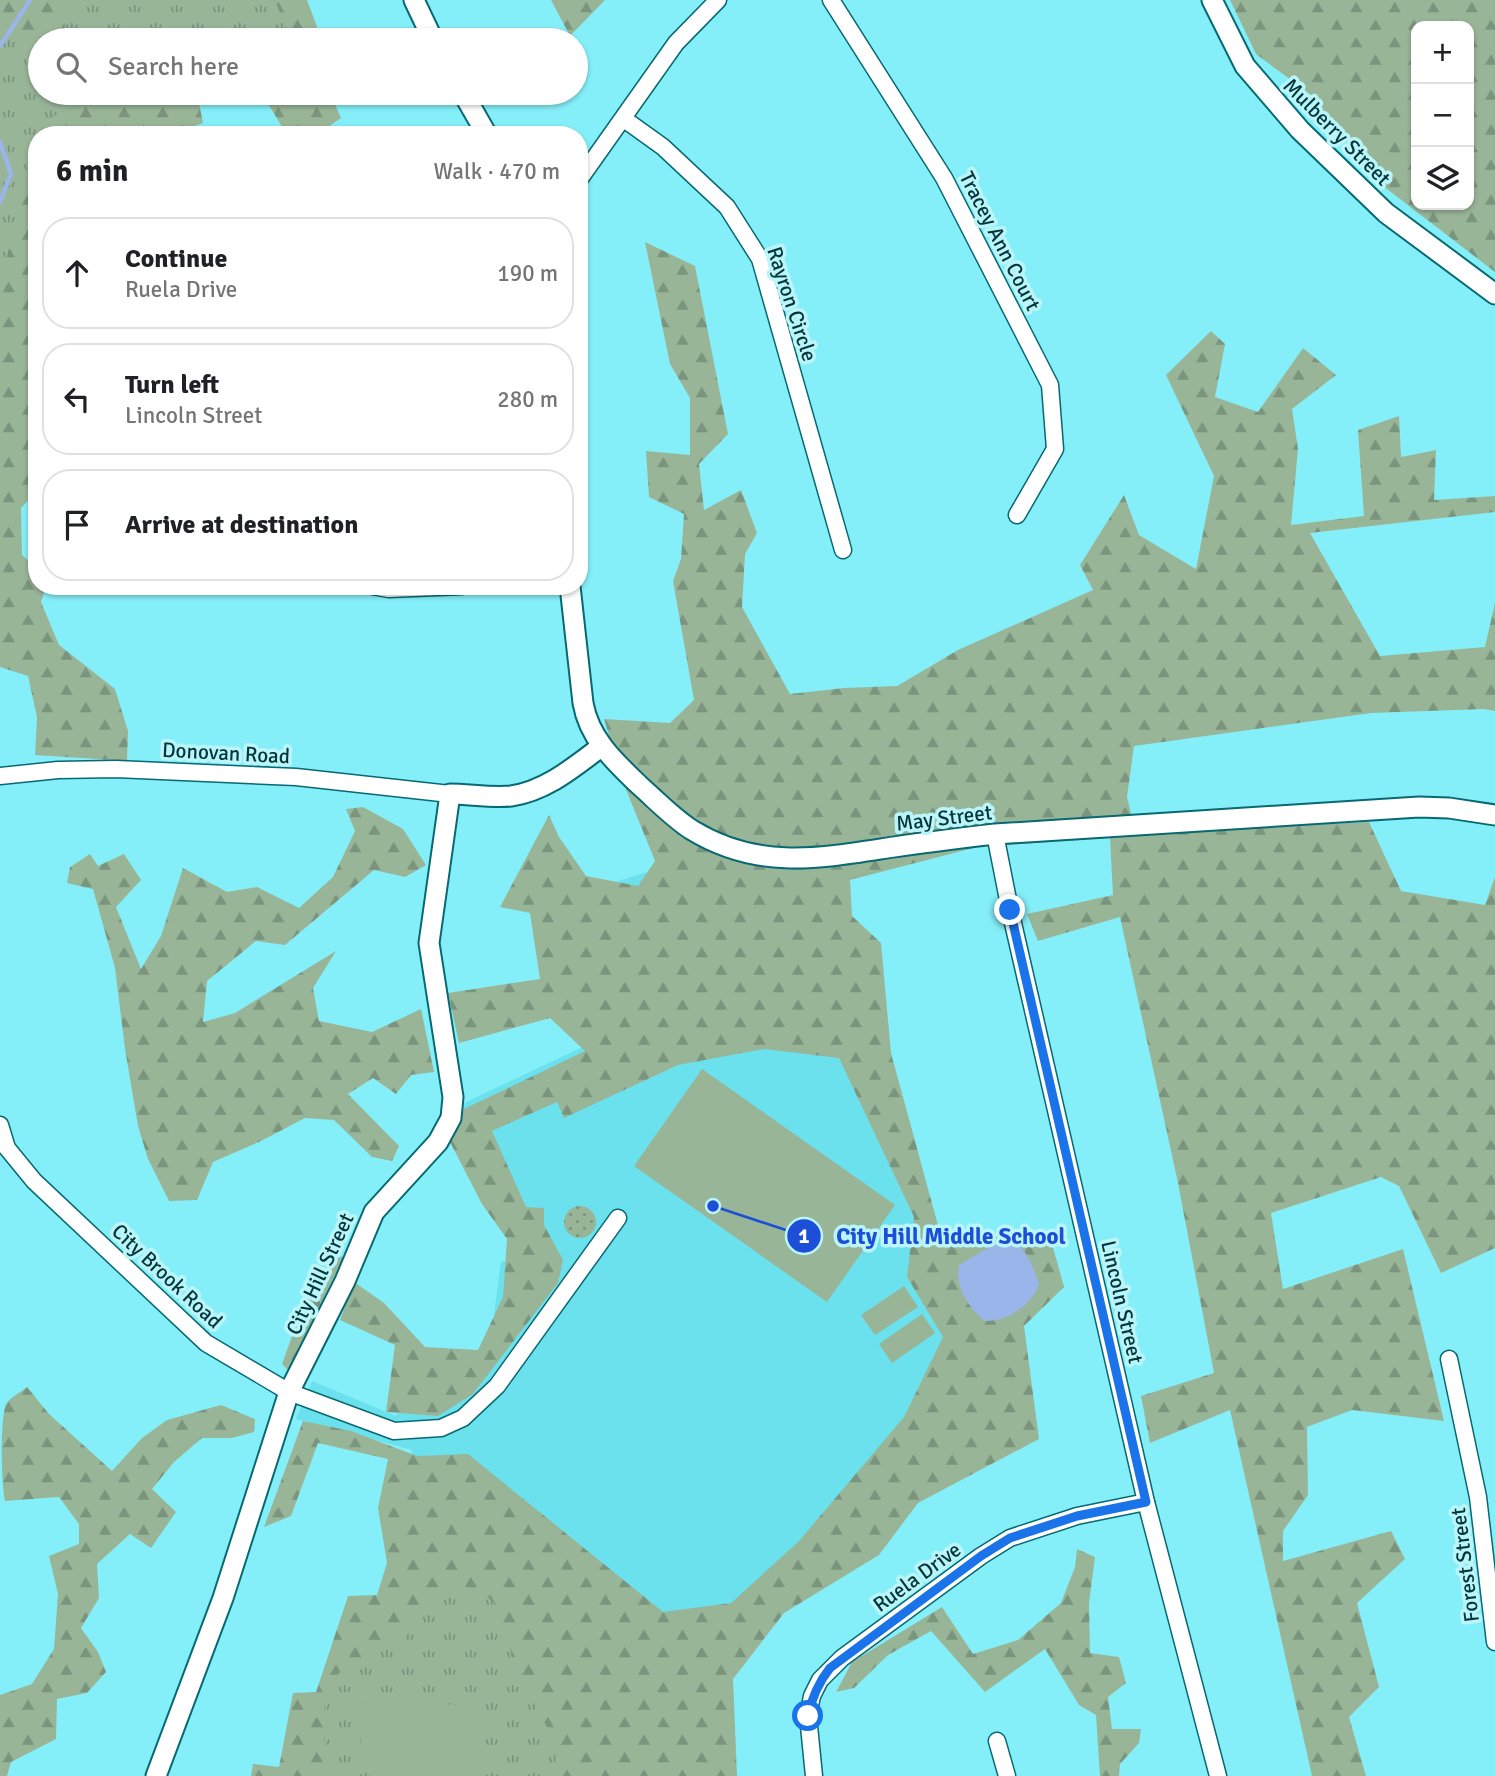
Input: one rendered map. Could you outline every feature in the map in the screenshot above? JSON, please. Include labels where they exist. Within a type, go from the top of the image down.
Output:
[{"type":"street","points":[[414,0],[427,28]]},
{"type":"street","points":[[588,168],[676,43],[718,0]]},
{"type":"street","name":"Tracey Ann Court","points":[[831,0],[944,178],[1050,385],[1055,449],[1017,515]]},
{"type":"street","name":"Mulberry Street","points":[[1213,0],[1245,66],[1300,130],[1386,213],[1495,294]]},
{"type":"street","points":[[470,105],[482,126]]},
{"type":"street","name":"Rayron Circle","points":[[624,119],[663,147],[727,207],[760,259],[843,550]]},
{"type":"street","name":"May Street","points":[[571,595],[586,717],[602,746],[648,793],[691,830],[743,852],[802,860],[995,834],[1419,807],[1449,808],[1495,815]]},
{"type":"street","points":[[450,794],[508,796],[527,793],[567,772],[602,746]]},
{"type":"street","name":"Donovan Road","points":[[0,776],[58,770],[116,769],[296,777],[450,794]]},
{"type":"street","points":[[0,776],[0,787]]},
{"type":"street","name":"City Hill Street","points":[[156,1776],[223,1598],[289,1392],[345,1281],[374,1212],[438,1142],[450,1118],[453,1097],[429,943],[450,794]]},
{"type":"street","name":"Lincoln Street","points":[[995,834],[1010,910],[1146,1502],[1219,1776]]},
{"type":"street","name":"City Brook Road","points":[[0,1125],[7,1148],[34,1181],[206,1343],[289,1392],[394,1431],[441,1428],[463,1418],[497,1386],[618,1218]]},
{"type":"street","name":"Forest Street","points":[[1449,1359],[1478,1497],[1495,1642]]},
{"type":"street","name":"Ruela Drive","points":[[814,1776],[808,1716],[812,1696],[820,1680],[842,1658],[981,1556],[1010,1538],[1077,1516],[1146,1502]]},
{"type":"street","points":[[997,1741],[1007,1776]]},
{"type":"shaded area","points":[[705,854],[789,874],[982,1385],[853,1560],[687,1633],[384,1589],[412,1450],[296,1419],[312,1381],[396,1416],[423,1352],[488,1359],[501,1262],[521,1257],[455,1143],[462,1104],[587,1045],[593,889]]},
{"type":"shaded area","points":[[1005,1238],[1018,1244],[1023,1250],[1039,1284],[1031,1299],[1011,1315],[986,1321],[964,1296],[959,1281],[959,1265]]},
{"type":"green space","points":[[0,0],[307,0],[318,28],[28,28],[28,105],[199,105],[203,123],[194,126],[28,126],[28,501],[21,508],[22,555],[28,560],[28,595],[43,595],[41,602],[59,645],[115,689],[128,731],[127,761],[35,755],[37,717],[28,676],[0,667]]},
{"type":"green space","points":[[61,0],[275,0],[286,28],[65,28]]},
{"type":"green space","points":[[551,0],[605,0],[578,28],[566,28]]},
{"type":"green space","points":[[1230,0],[1495,0],[1495,272],[1414,210],[1474,210],[1474,21],[1411,21],[1411,207],[1374,179],[1311,95],[1256,54]]},
{"type":"green space","points":[[0,35],[28,35],[28,105],[83,105],[39,121],[38,126],[28,126],[28,168],[0,288]]},
{"type":"green space","points":[[269,105],[335,105],[341,118],[329,126],[282,126]]},
{"type":"green space","points":[[645,242],[695,266],[728,434],[699,464],[704,510],[741,490],[757,533],[745,554],[742,607],[790,694],[897,686],[958,650],[1093,590],[1080,565],[1124,495],[1139,535],[1196,569],[1214,476],[1166,375],[1211,331],[1225,344],[1215,397],[1258,412],[1303,348],[1336,375],[1292,409],[1298,449],[1291,525],[1364,516],[1358,430],[1399,416],[1401,457],[1436,450],[1434,500],[1495,496],[1495,512],[1310,533],[1380,656],[1485,647],[1495,603],[1495,711],[1484,709],[1371,713],[1134,746],[1127,797],[1136,834],[1369,822],[1401,891],[1485,905],[1495,877],[1495,1248],[1441,1273],[1399,1186],[1381,1177],[1271,1213],[1283,1289],[1403,1249],[1444,1421],[1352,1410],[1307,1427],[1308,1495],[1283,1531],[1283,1561],[1391,1531],[1405,1559],[1357,1603],[1379,1687],[1349,1717],[1366,1776],[1312,1776],[1230,1410],[1150,1443],[1141,1396],[1214,1373],[1178,1183],[1120,917],[1038,941],[1027,914],[1113,895],[1110,838],[977,847],[850,880],[852,916],[881,943],[891,1053],[942,1240],[1049,1233],[1064,1287],[1024,1326],[1039,1439],[918,1503],[879,1555],[784,1613],[733,1679],[737,1776],[251,1776],[253,1764],[279,1767],[293,1693],[316,1692],[348,1596],[377,1595],[387,1563],[378,1508],[388,1459],[318,1443],[291,1516],[264,1527],[303,1421],[351,1431],[417,1456],[468,1454],[663,1612],[731,1603],[799,1541],[904,1417],[943,1337],[907,1277],[914,1217],[839,1058],[764,1049],[678,1065],[564,1118],[557,1102],[492,1131],[526,1207],[544,1208],[544,1225],[563,1260],[558,1283],[473,1394],[438,1416],[386,1412],[395,1345],[340,1320],[354,1282],[384,1303],[425,1347],[478,1350],[503,1297],[507,1239],[482,1204],[450,1142],[464,1109],[585,1051],[550,1018],[459,1043],[448,993],[540,979],[530,913],[500,907],[549,815],[559,837],[586,876],[638,886],[655,861],[625,787],[604,719],[670,723],[694,700],[673,581],[681,559],[684,514],[649,497],[646,451],[690,455],[690,398],[670,364]]},
{"type":"green space","points":[[363,807],[403,829],[426,865],[405,877],[374,870],[285,945],[256,941],[207,981],[203,1022],[235,1013],[336,951],[313,988],[319,1021],[372,1032],[421,1009],[434,1072],[411,1075],[396,1094],[373,1078],[348,1094],[399,1146],[392,1161],[372,1157],[334,1120],[305,1118],[213,1162],[197,1200],[169,1201],[148,1159],[138,1126],[115,968],[93,889],[67,883],[70,867],[90,854],[98,866],[124,854],[141,880],[116,907],[141,969],[161,936],[183,868],[227,892],[257,887],[299,908],[333,877],[355,831],[346,809]]},
{"type":"green space","points":[[702,1069],[895,1205],[827,1302],[634,1166]]},
{"type":"green space","points":[[580,1206],[592,1210],[596,1222],[592,1234],[580,1238],[568,1234],[564,1222],[568,1210]]},
{"type":"green space","points":[[344,1256],[288,1370],[282,1364],[309,1289],[332,1260]]},
{"type":"green space","points":[[904,1286],[918,1307],[875,1335],[861,1315]]},
{"type":"green space","points":[[922,1314],[935,1333],[892,1363],[879,1344]]},
{"type":"green space","points":[[27,1387],[49,1414],[112,1471],[142,1438],[167,1420],[221,1405],[255,1419],[254,1432],[232,1438],[202,1438],[174,1462],[152,1489],[176,1512],[151,1548],[130,1534],[97,1564],[99,1598],[81,1628],[98,1652],[106,1672],[87,1693],[57,1699],[56,1739],[11,1762],[7,1776],[0,1776],[0,1695],[32,1684],[54,1649],[58,1594],[49,1556],[79,1544],[79,1524],[59,1497],[5,1501],[2,1451],[4,1412],[8,1401]]},
{"type":"green space","points":[[1077,1549],[1095,1557],[1089,1603],[1090,1653],[1119,1657],[1126,1683],[1108,1697],[1112,1729],[1141,1729],[1139,1743],[1120,1764],[1119,1776],[1100,1776],[1096,1715],[1079,1705],[1045,1649],[985,1692],[931,1631],[888,1655],[854,1688],[836,1692],[852,1662],[942,1607],[973,1654],[1018,1640],[1061,1603],[1075,1567]]},
{"type":"green space","points":[[460,1585],[480,1590],[494,1603],[507,1634],[514,1668],[557,1745],[554,1776],[330,1776],[324,1730],[329,1685],[352,1664],[373,1653],[403,1643],[426,1608]]},
{"type":"green space","points":[[425,1698],[435,1703],[471,1707],[487,1728],[480,1752],[479,1776],[371,1776],[362,1758],[358,1704]]},
{"type":"waterway","points":[[0,46],[30,0]]},
{"type":"waterway","points":[[0,142],[11,174],[0,202]]},
{"type":"place","name":"City Hill Middle School","points":[[713,1206]]},
{"type":"route","points":[[808,1716],[812,1696],[830,1668],[981,1556],[1010,1538],[1043,1525],[1146,1502],[1010,910]]}]
